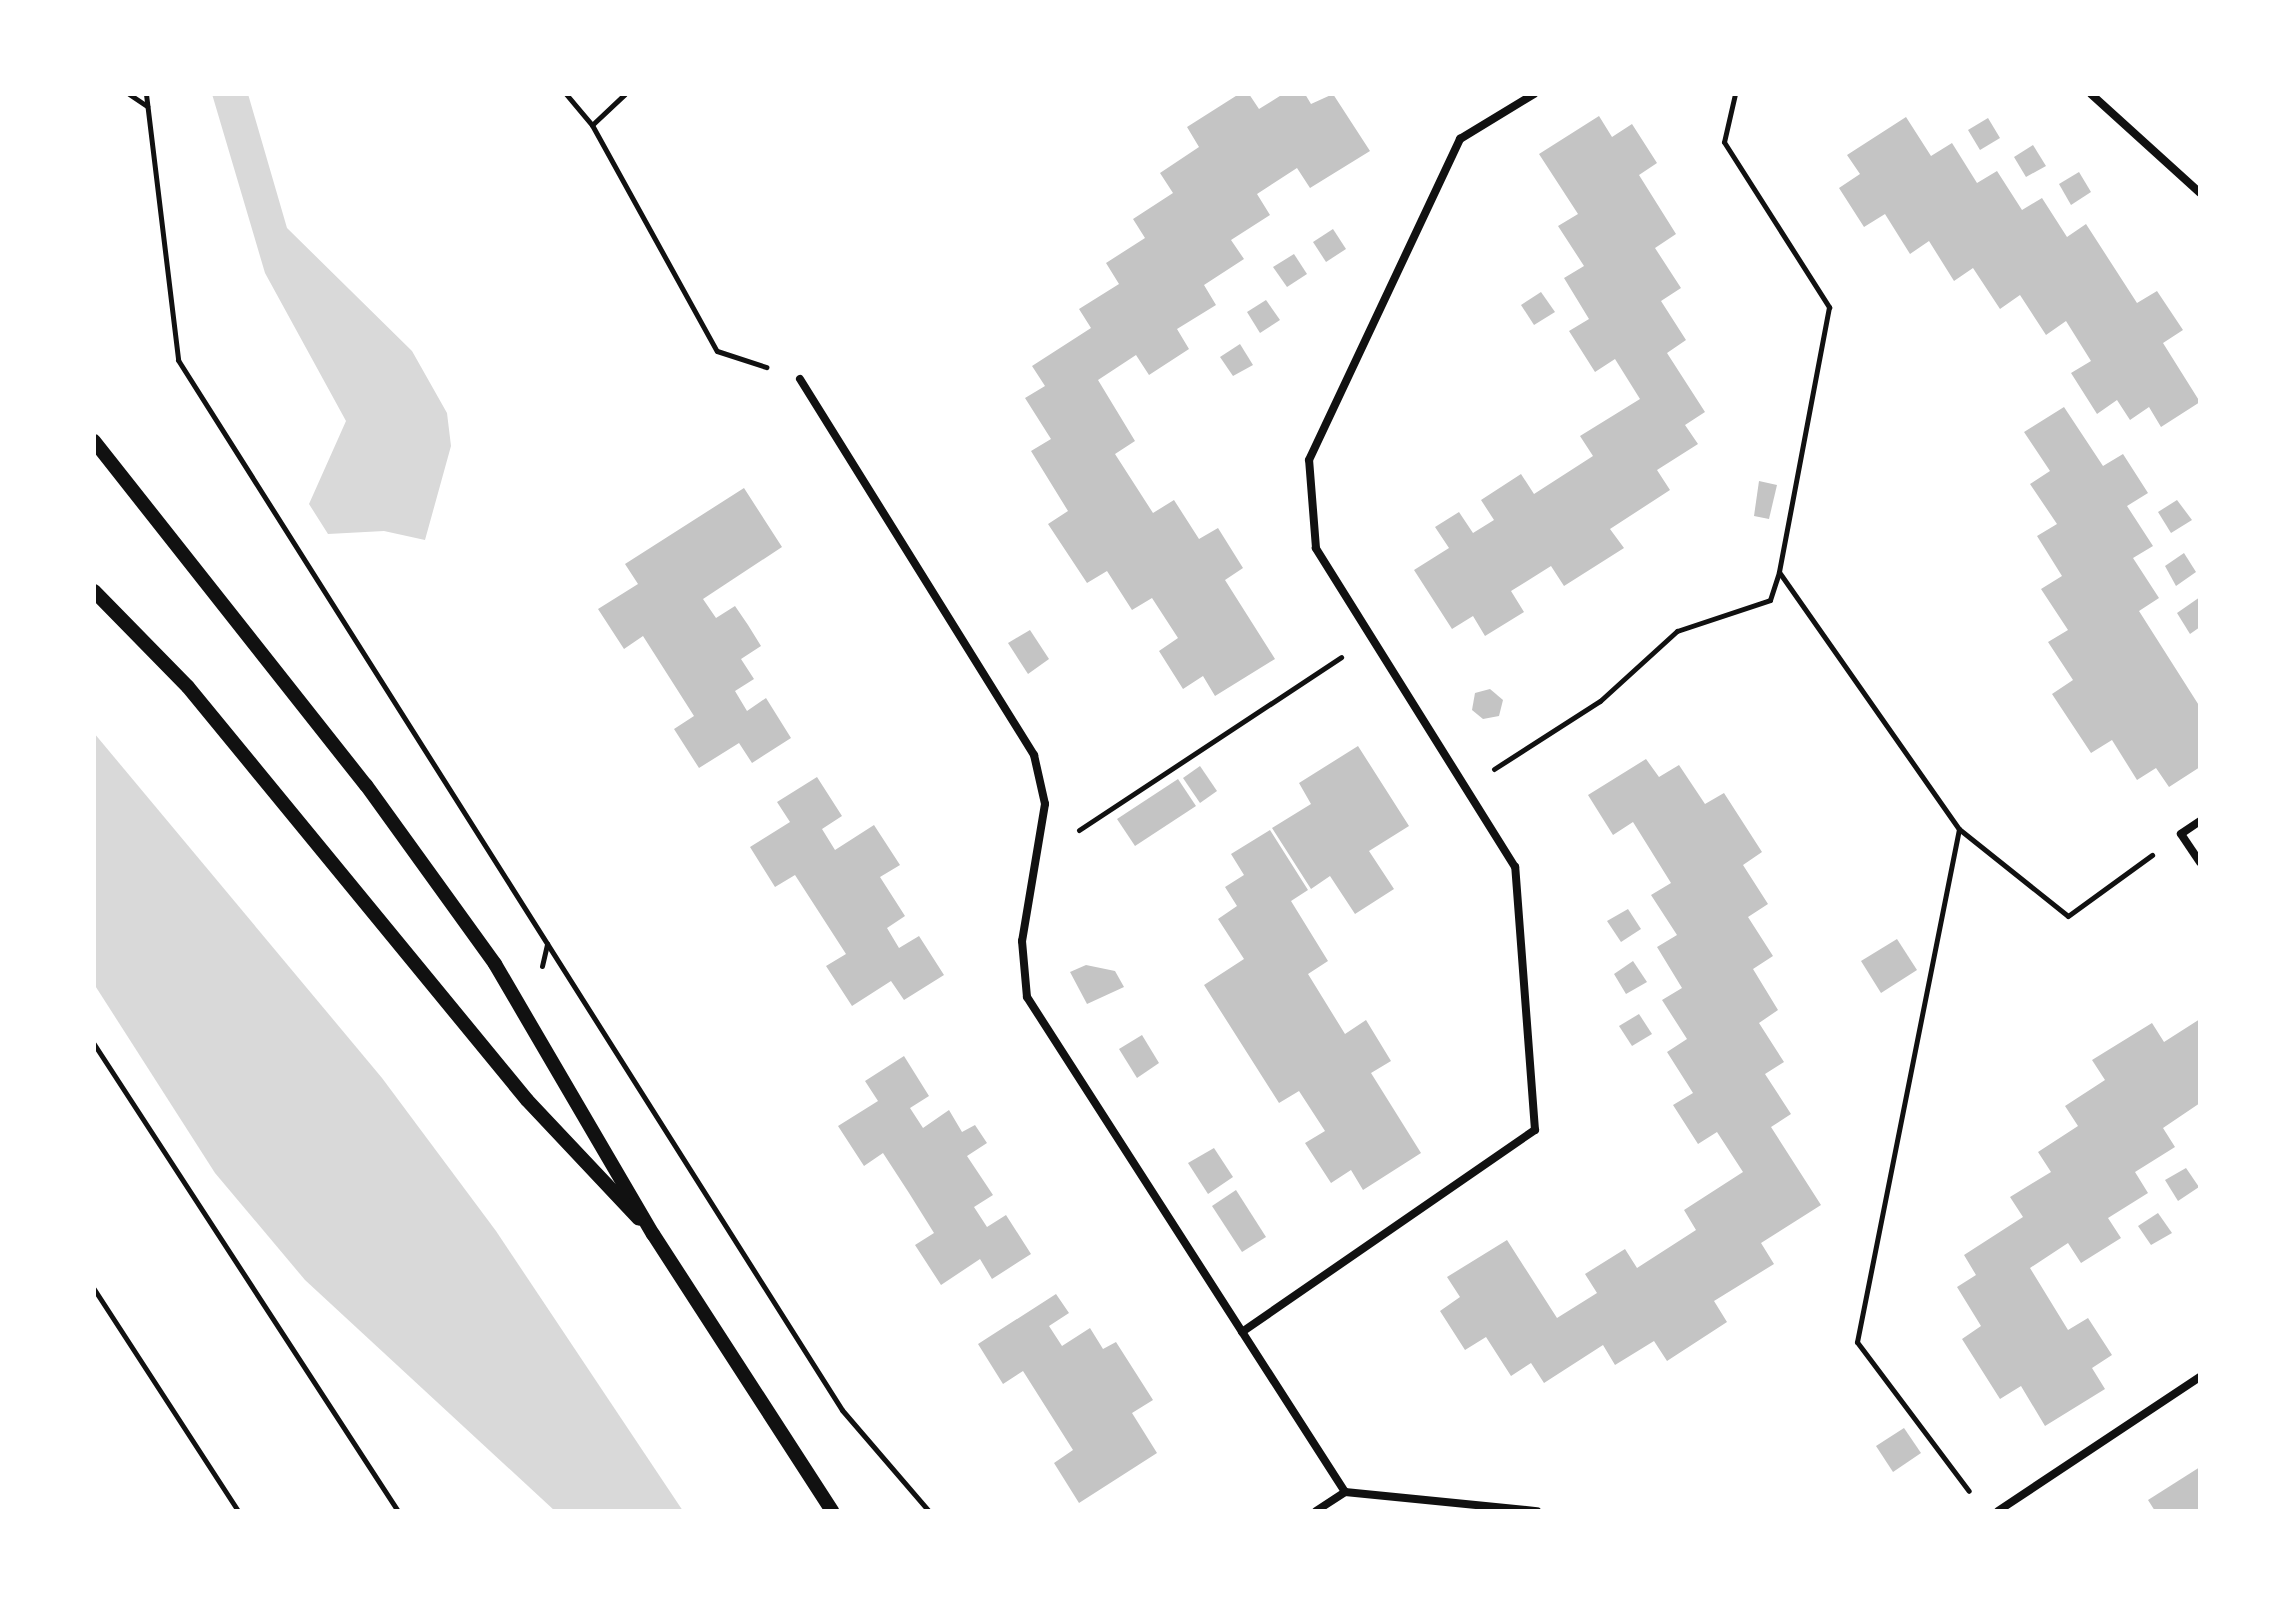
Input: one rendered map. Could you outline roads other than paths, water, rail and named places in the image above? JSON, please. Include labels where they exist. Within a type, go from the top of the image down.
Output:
[{"type":"street","points":[[1242,1332],[1535,1130],[1515,867],[1316,548],[1309,460],[1460,139],[1534,94]]},
{"type":"street","points":[[2091,94],[2200,193]]},
{"type":"street","points":[[800,379],[1034,755],[1045,804],[1041,854],[1022,941],[1027,997],[1345,1492]]},
{"type":"street","points":[[94,441],[366,785],[495,964],[653,1234],[832,1511]]},
{"type":"street","points":[[94,591],[188,687],[527,1100],[653,1234]]},
{"type":"street","points":[[2200,821],[2181,834],[2200,862]]},
{"type":"street","points":[[1998,1511],[2200,1377]]},
{"type":"street","points":[[1316,1511],[1345,1492],[1537,1511]]}]
